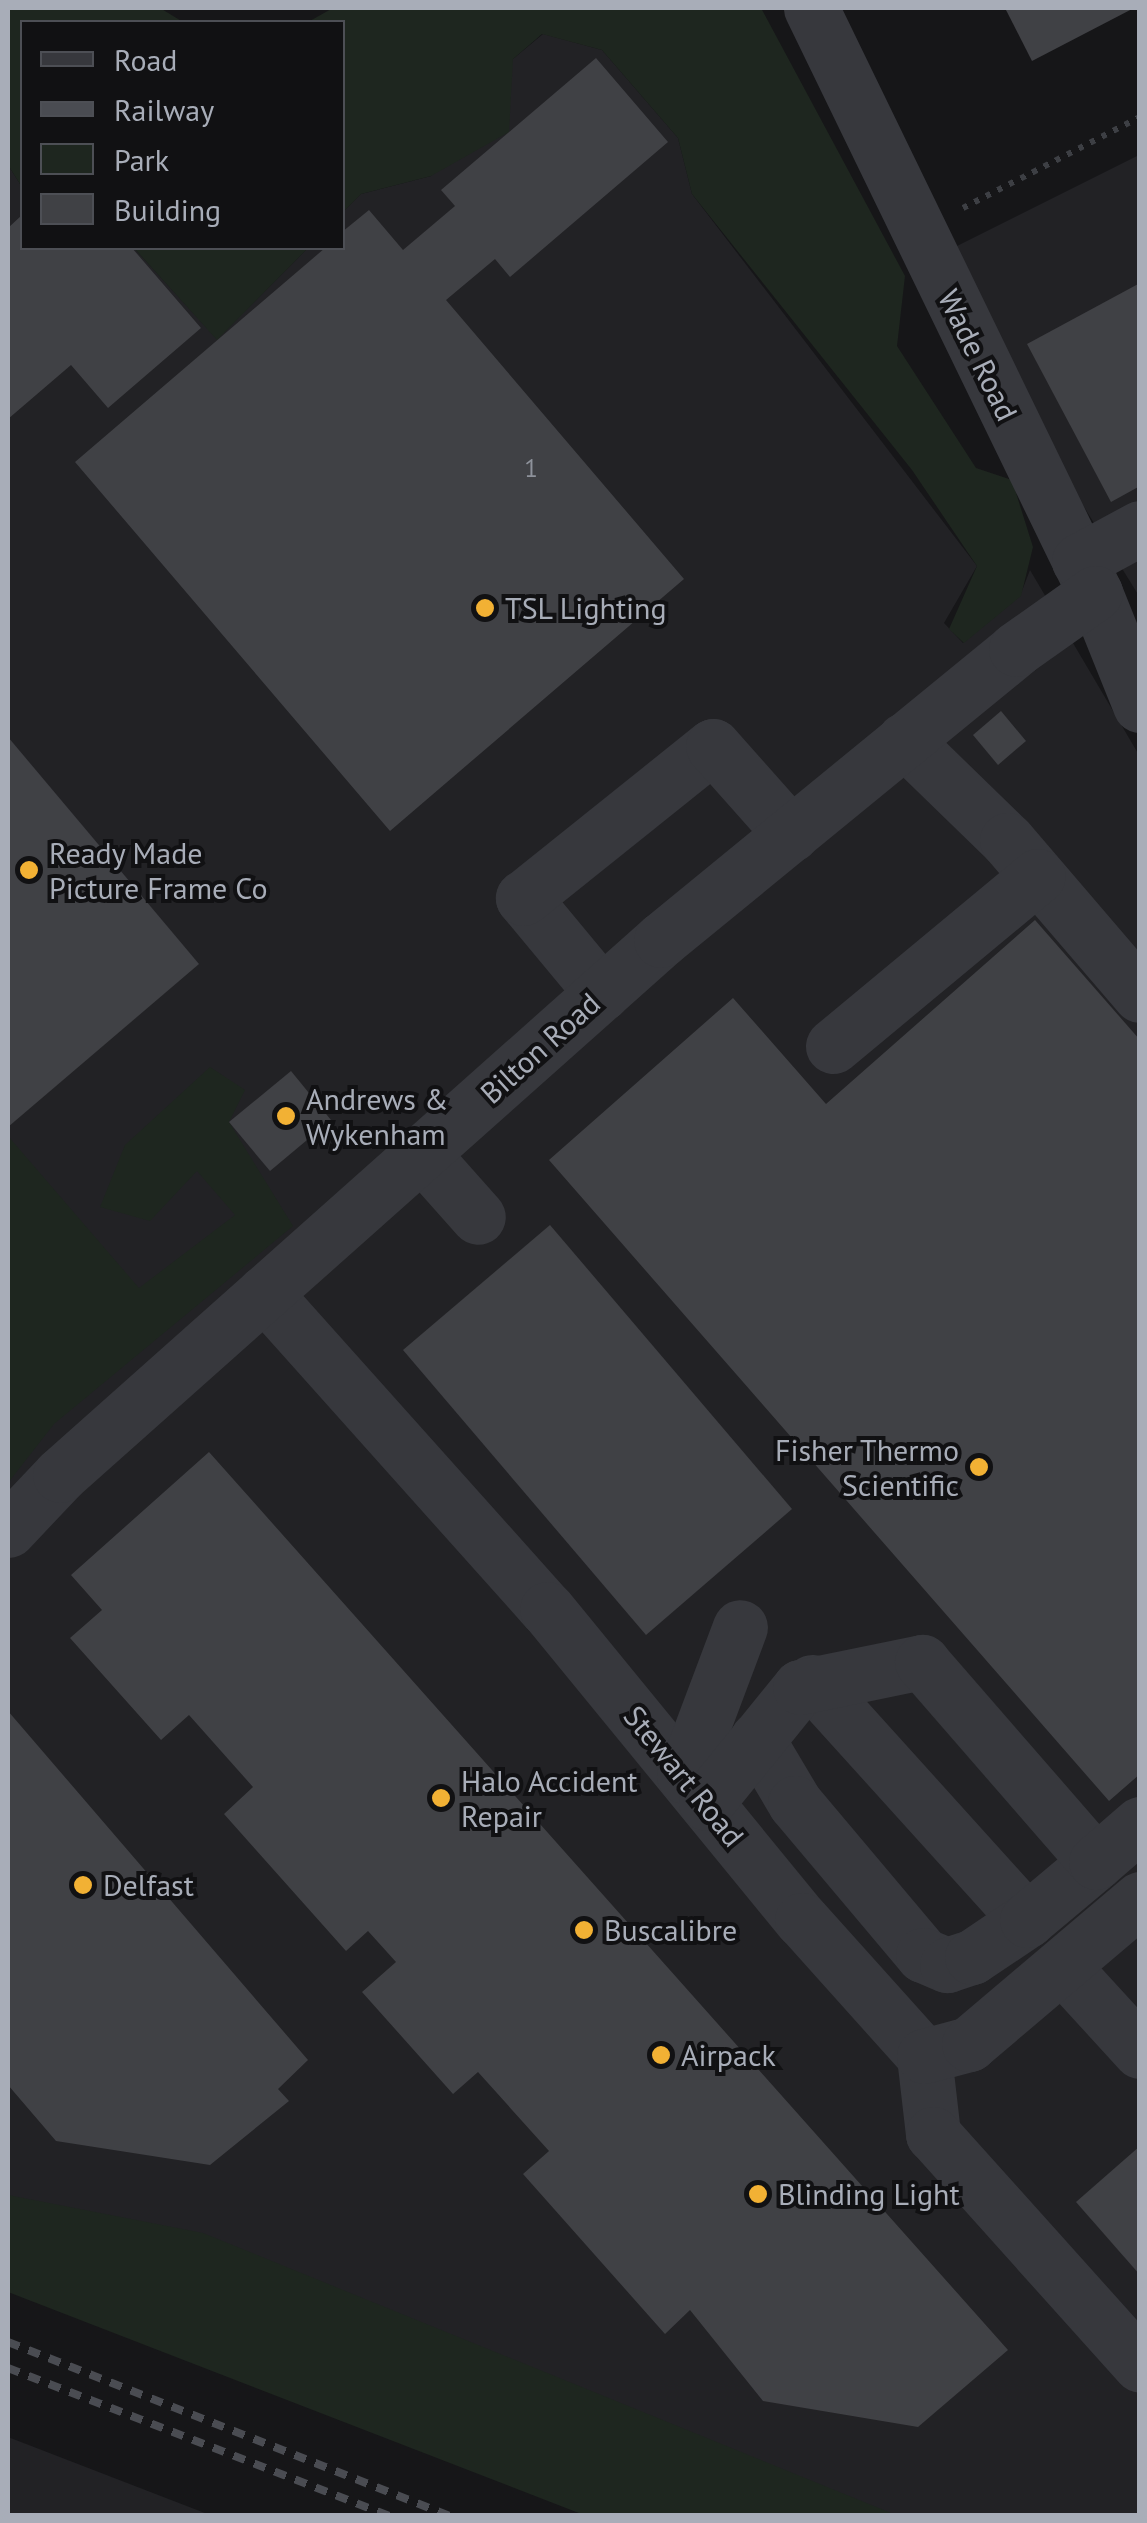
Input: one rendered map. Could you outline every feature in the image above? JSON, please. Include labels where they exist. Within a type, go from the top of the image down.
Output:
[{"type":"street","name":"Wade Road","points":[[811,8],[1087,577],[1140,705]]},
{"type":"street","name":"Bilton Road","points":[[8,1530],[60,1474],[602,993],[904,740],[1140,528]]},
{"type":"street","points":[[904,740],[1038,876],[1140,995]]},
{"type":"street","points":[[602,993],[523,898],[714,746],[790,834]]},
{"type":"street","points":[[833,1046],[1038,876]]},
{"type":"street","points":[[422,1154],[478,1217]]},
{"type":"street","name":"Stewart Road","points":[[264,1293],[546,1608],[695,1790],[924,2056]]},
{"type":"street","points":[[695,1790],[740,1627]]},
{"type":"street","points":[[695,1790],[756,1739],[790,1696],[812,1682],[922,1662],[1096,1862]]},
{"type":"street","points":[[812,1682],[1027,1920]]},
{"type":"street","points":[[756,1739],[795,1803],[923,1955],[947,1965],[972,1956],[1027,1920],[1140,1824]]},
{"type":"street","points":[[1140,1898],[968,2044],[924,2056],[933,2134],[1140,2365]]},
{"type":"street","points":[[1063,1967],[1140,2051]]},
{"type":"path","points":[[948,214],[1140,116]]},
{"type":"shaded area","points":[[543,34],[602,50],[678,138],[692,194],[977,566],[944,623],[963,643],[1020,596],[1030,570],[1139,755],[1139,2515],[692,2515],[8,2243],[8,165],[20,184],[20,250],[136,250],[217,339],[306,250],[345,250],[345,210],[361,194],[431,176],[513,59]]},
{"type":"shaded area","points":[[1139,155],[1139,596],[931,259]]},
{"type":"shaded area","points":[[8,2437],[210,2515],[8,2515]]},
{"type":"green space","points":[[8,8],[160,8],[180,20],[20,20],[20,184],[8,165]]},
{"type":"green space","points":[[333,8],[761,8],[905,276],[897,346],[976,468],[1012,480],[1033,547],[1021,596],[964,643],[949,629],[977,566],[912,470],[692,194],[678,138],[602,50],[542,34],[513,59],[509,132],[431,176],[361,194],[345,210],[345,20],[312,20]]},
{"type":"green space","points":[[136,250],[306,250],[217,340]]},
{"type":"green space","points":[[210,1067],[245,1090],[229,1122],[293,1226],[54,1424],[8,1483],[8,1136],[139,1288],[235,1215],[197,1171],[150,1221],[100,1207],[125,1145]]},
{"type":"green space","points":[[8,2195],[203,2233],[896,2515],[584,2515],[8,2292]]},
{"type":"building","points":[[1005,8],[1134,8],[1032,61]]},
{"type":"building","points":[[596,58],[668,142],[510,277],[495,259],[446,300],[684,579],[390,831],[75,462],[323,250],[345,250],[345,230],[369,210],[403,250],[455,206],[441,190]]},
{"type":"building","points":[[20,217],[20,250],[134,250],[201,328],[108,408],[71,365],[8,419],[8,228]]},
{"type":"building","points":[[1140,283],[1140,486],[1111,502],[1027,344]]},
{"type":"building","points":[[1001,711],[1026,741],[998,765],[973,735]]},
{"type":"building","points":[[8,737],[199,964],[8,1127]]},
{"type":"building","name":"Fisher Thermo Scientific","points":[[1035,920],[1140,1040],[1140,1774],[1109,1801],[549,1160],[733,998],[826,1104]]},
{"type":"building","points":[[291,1071],[331,1120],[270,1171],[229,1122]]},
{"type":"building","points":[[550,1225],[792,1509],[646,1635],[403,1350]]},
{"type":"building","points":[[209,1452],[1008,2350],[918,2427],[763,2401],[690,2310],[665,2334],[523,2174],[549,2151],[478,2072],[453,2094],[362,1992],[396,1962],[368,1931],[346,1951],[224,1814],[253,1787],[189,1715],[161,1740],[70,1638],[102,1610],[71,1575]]},
{"type":"building","name":"Delfast","points":[[8,1711],[308,2060],[278,2089],[289,2101],[210,2165],[56,2141],[8,2085]]},
{"type":"building","points":[[1140,2146],[1140,2275],[1076,2202]]},
{"type":"railway","points":[[8,2342],[449,2516]]},
{"type":"railway","points":[[8,2368],[389,2516]]},
{"type":"place","name":"TSL Lighting","points":[[485,608]]},
{"type":"place","name":"Ready Made Picture Frame Co","points":[[29,870]]},
{"type":"place","name":"Andrews & Wykenham","points":[[286,1116]]},
{"type":"place","name":"Fisher Thermo Scientific","points":[[979,1467]]},
{"type":"place","name":"Halo Accident Repair","points":[[441,1798]]},
{"type":"place","name":"Delfast","points":[[83,1885]]},
{"type":"place","name":"Buscalibre","points":[[584,1930]]},
{"type":"place","name":"Airpack","points":[[661,2055]]},
{"type":"place","name":"Blinding Light","points":[[758,2194]]}]
